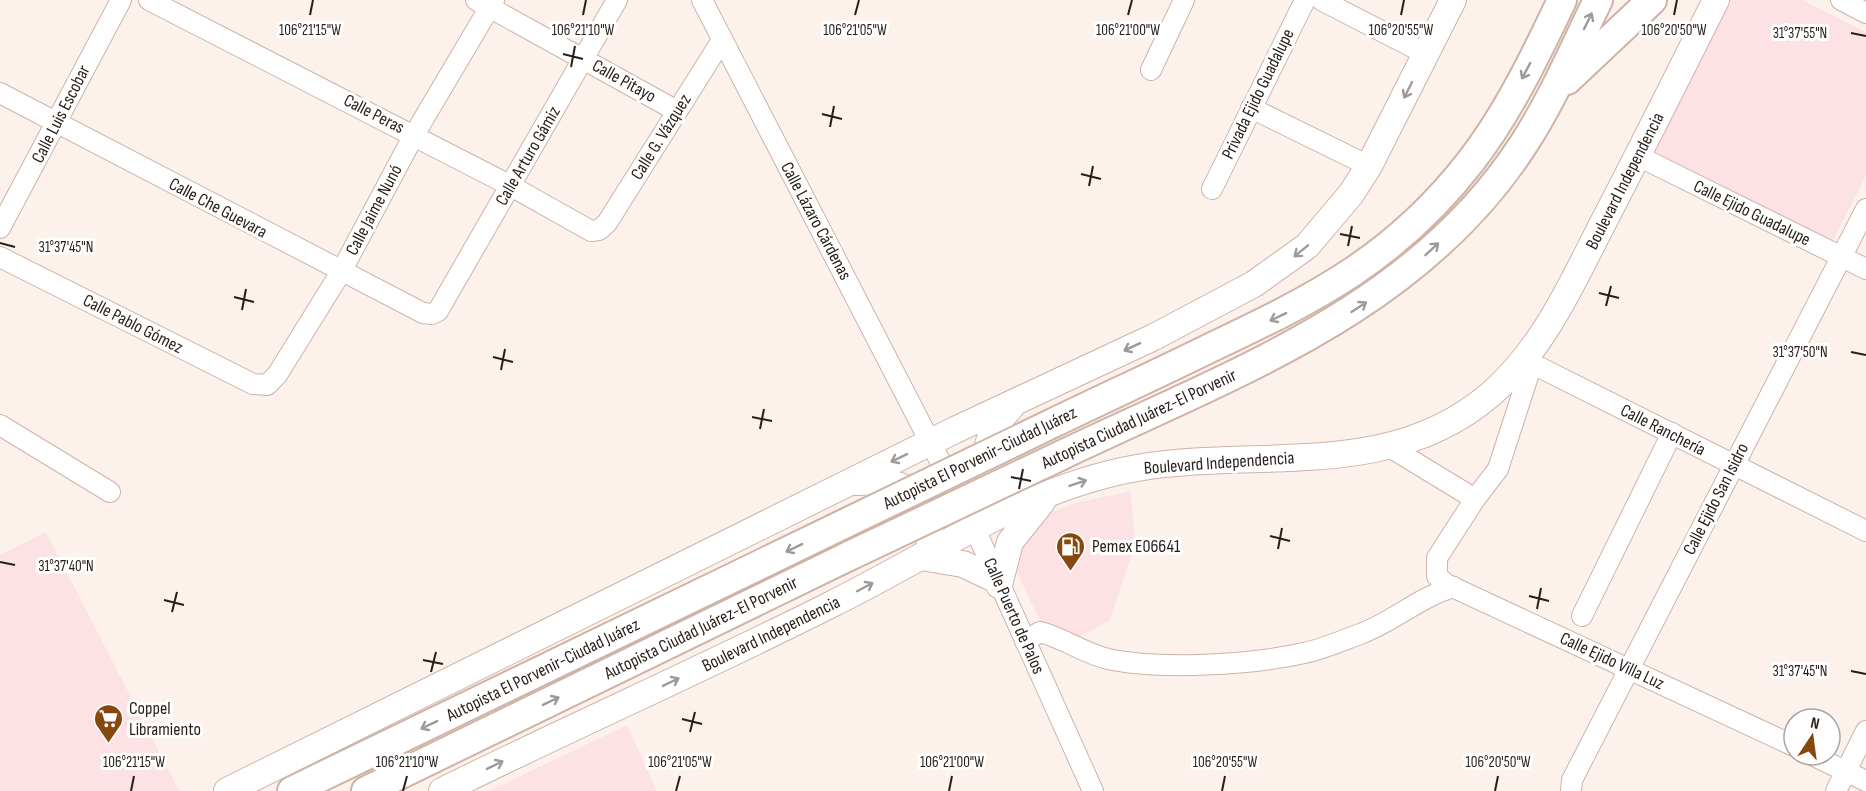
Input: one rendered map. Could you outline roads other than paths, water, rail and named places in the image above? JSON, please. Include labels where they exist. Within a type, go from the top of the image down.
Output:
[{"type":"highway","name":"Autopista El Porvenir-Ciudad Juárez","points":[[292,791],[1257,328],[1320,294],[1381,252],[1433,204],[1486,141],[1562,0]]},
{"type":"highway","name":"Autopista Ciudad Juárez-El Porvenir","points":[[366,791],[849,556],[1289,347],[1337,321],[1387,287],[1451,231],[1480,199],[1518,152],[1553,94],[1598,0]]},
{"type":"highway","points":[[1553,94],[1652,0]]},
{"type":"main road","points":[[227,791],[847,483],[1154,337],[1254,284],[1306,246],[1321,232],[1351,194],[1369,166],[1453,0]]},
{"type":"main road","name":"Boulevard Independencia","points":[[442,791],[832,604],[1042,496],[1097,476],[1142,467],[1208,460],[1342,456],[1388,446],[1432,430],[1470,410],[1529,362],[1638,156],[1716,0]]},
{"type":"main road","points":[[847,483],[889,482],[915,492],[922,500],[930,519],[930,528],[919,558],[963,564],[998,583],[1010,542],[1042,496],[1010,490],[1001,482],[986,452],[991,430],[1018,401]]},
{"type":"street","name":"Calle Luis Escobar","points":[[0,228],[121,0]]},
{"type":"street","name":"Calle Peras","points":[[149,0],[511,186],[578,226],[596,231]]},
{"type":"street","name":"Calle Arturo Gámiz","points":[[438,311],[617,0]]},
{"type":"street","name":"Calle Lázaro Cárdenas","points":[[702,0],[932,442]]},
{"type":"street","points":[[1151,70],[1184,0]]},
{"type":"street","name":"Privada Ejido Guadalupe","points":[[1212,189],[1305,0]]},
{"type":"street","points":[[1321,0],[1426,54]]},
{"type":"street","points":[[1841,0],[1866,13]]},
{"type":"street","name":"Calle Jaime Nunó","points":[[267,385],[277,375],[341,272],[487,2]]},
{"type":"street","name":"Calle Pitayo","points":[[487,2],[677,111]]},
{"type":"street","name":"Calle G. Vázquez","points":[[596,231],[606,223],[722,40]]},
{"type":"street","name":"Calle Che Guevara","points":[[0,93],[423,313],[432,314],[438,311]]},
{"type":"street","points":[[1251,108],[1369,166]]},
{"type":"street","name":"Calle Ejido Guadalupe","points":[[1638,156],[1866,269]]},
{"type":"street","name":"Calle Ejido San Isidro","points":[[1570,791],[1572,780],[1866,209]]},
{"type":"street","name":"Calle Pablo Gómez","points":[[0,257],[253,384],[267,385]]},
{"type":"street","points":[[1388,446],[1475,499],[1503,459],[1529,362]]},
{"type":"street","name":"Calle Ranchería","points":[[1529,362],[1866,531]]},
{"type":"street","points":[[0,425],[110,492]]},
{"type":"street","points":[[1582,616],[1672,433]]},
{"type":"street","name":"Calle Puerto de Palos","points":[[932,442],[975,529],[1093,791]]},
{"type":"street","name":"Calle Ejido Villa Luz","points":[[1475,499],[1437,558],[1435,570],[1441,580],[1782,740]]},
{"type":"street","points":[[1025,641],[1040,632],[1059,637],[1089,654],[1130,662],[1197,663],[1284,657],[1319,649],[1364,633],[1428,596],[1454,587]]},
{"type":"street","points":[[1836,791],[1866,731]]},
{"type":"street","points":[[1838,767],[1866,781]]},
{"type":"place","name":"Pemex E06641","points":[[1071,572]]},
{"type":"place","name":"Coppel Libramiento","points":[[108,744]]}]
